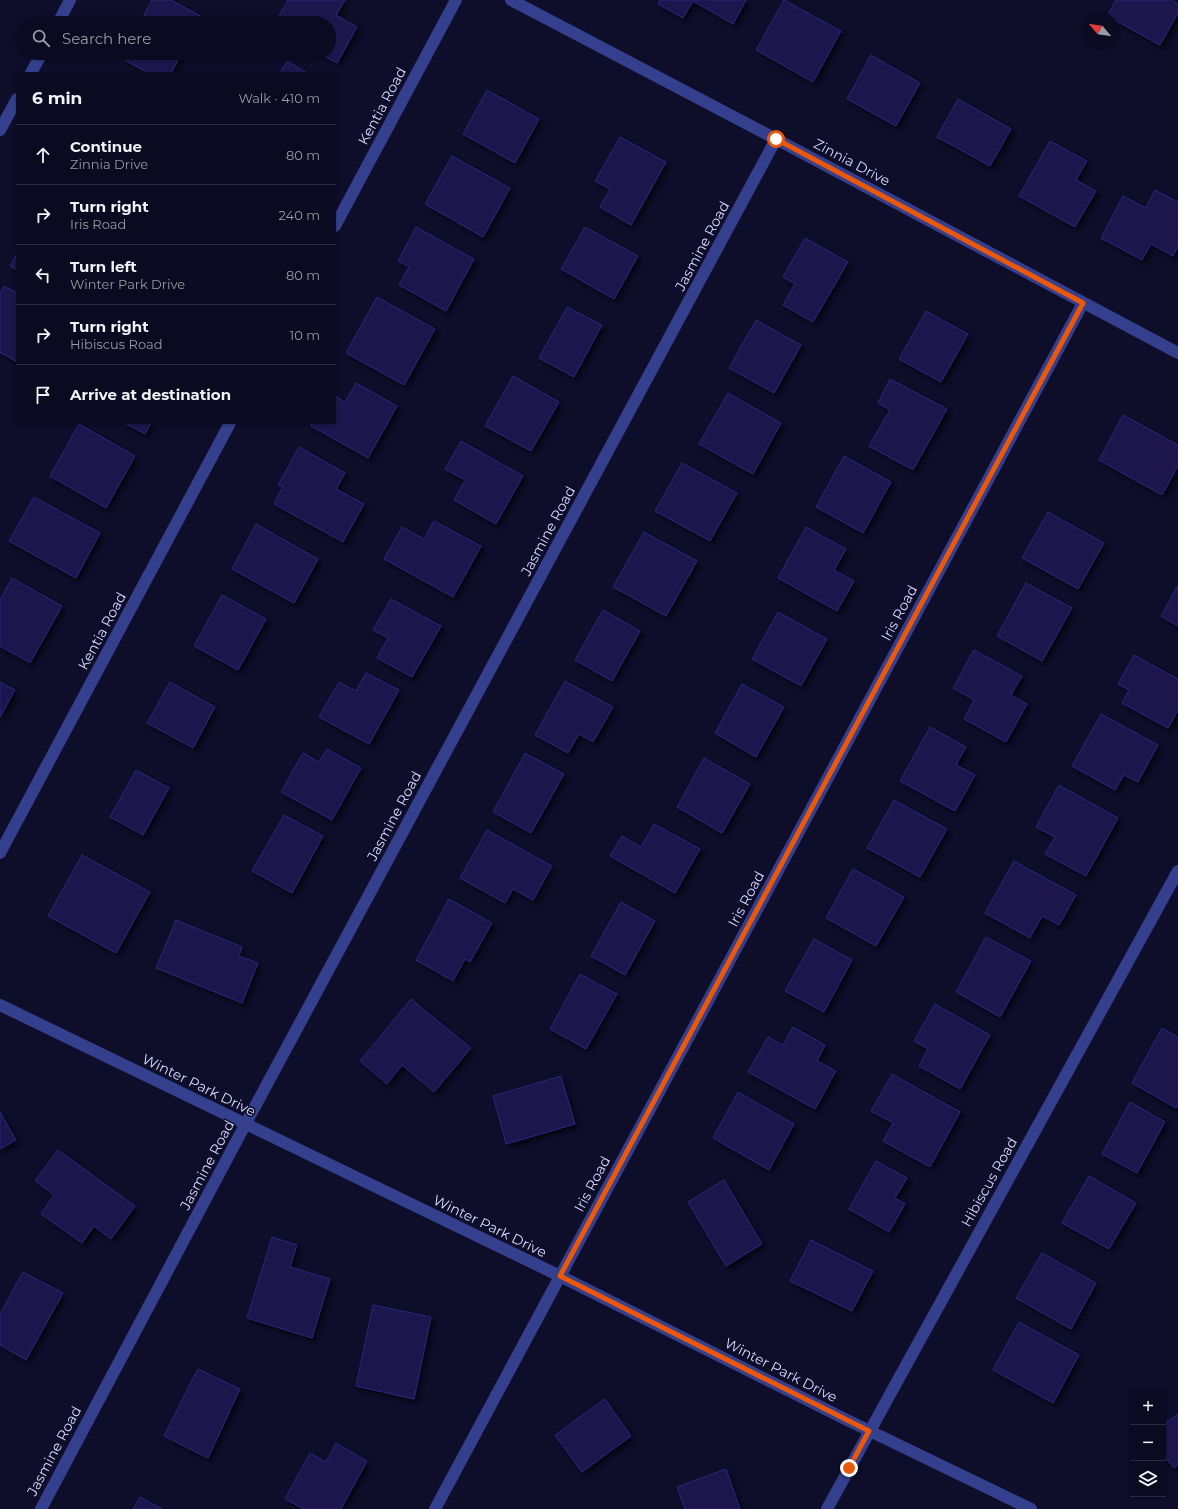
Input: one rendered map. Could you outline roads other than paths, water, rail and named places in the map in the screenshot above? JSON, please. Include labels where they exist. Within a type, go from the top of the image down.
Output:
[{"type":"street","points":[[62,16],[70,0]]},
{"type":"street","name":"Kentia Road","points":[[336,224],[456,0]]},
{"type":"street","name":"Zinnia Drive","points":[[511,0],[1178,353]]},
{"type":"street","points":[[32,72],[38,60]]},
{"type":"street","points":[[0,130],[16,100]]},
{"type":"street","name":"Jasmine Road","points":[[41,1509],[245,1125],[776,139]]},
{"type":"street","name":"Iris Road","points":[[435,1509],[1083,303]]},
{"type":"street","name":"Kentia Road","points":[[0,853],[229,424]]},
{"type":"street","name":"Hibiscus Road","points":[[827,1509],[1178,871]]},
{"type":"street","name":"Winter Park Drive","points":[[0,1005],[245,1125],[560,1276],[869,1431],[1031,1509]]}]
